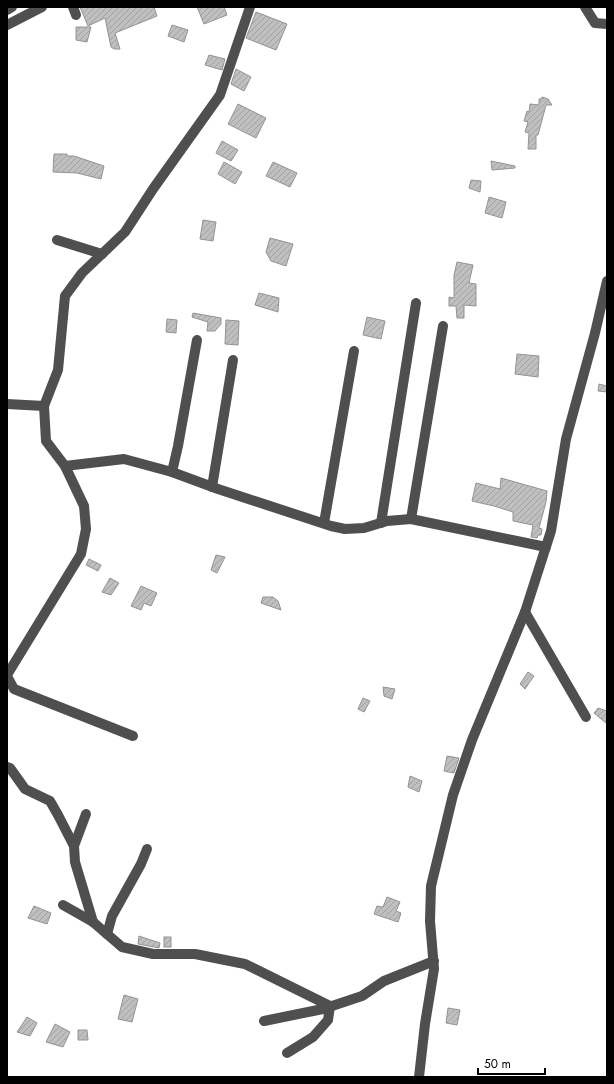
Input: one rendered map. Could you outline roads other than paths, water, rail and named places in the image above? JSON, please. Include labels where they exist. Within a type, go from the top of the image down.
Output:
[{"type":"street","points":[[7,25],[42,7]]},
{"type":"street","points":[[132,736],[14,689],[7,676],[81,554],[86,529],[84,506],[65,466],[46,441],[44,406],[58,370],[65,296],[82,273],[125,232],[220,96],[250,7]]},
{"type":"street","points":[[585,7],[595,23],[607,24]]},
{"type":"street","points":[[57,240],[102,254]]},
{"type":"street","points":[[419,1077],[425,1024],[434,969],[430,921],[431,886],[453,795],[472,740],[525,612],[551,531],[566,439],[595,333],[607,281]]},
{"type":"street","points":[[381,523],[416,303]]},
{"type":"street","points":[[411,519],[443,326]]},
{"type":"street","points":[[172,472],[197,340]]},
{"type":"street","points":[[324,524],[354,351]]},
{"type":"street","points":[[212,487],[233,360]]},
{"type":"street","points":[[7,404],[44,406]]},
{"type":"street","points":[[65,466],[124,459],[172,472],[212,487],[324,524],[345,529],[364,528],[387,521],[411,519],[546,547]]},
{"type":"street","points":[[525,612],[586,717]]},
{"type":"street","points":[[7,767],[10,768],[24,789],[50,801],[74,846]]},
{"type":"street","points":[[86,814],[74,846],[75,862],[94,922]]},
{"type":"street","points":[[107,934],[112,916],[141,864],[147,849]]},
{"type":"street","points":[[63,905],[94,922],[122,947],[153,954],[195,954],[246,964],[330,1006]]},
{"type":"street","points":[[264,1021],[323,1010],[330,1006],[362,996],[384,981],[434,961]]},
{"type":"street","points":[[287,1053],[313,1037],[328,1020],[330,1006]]}]
